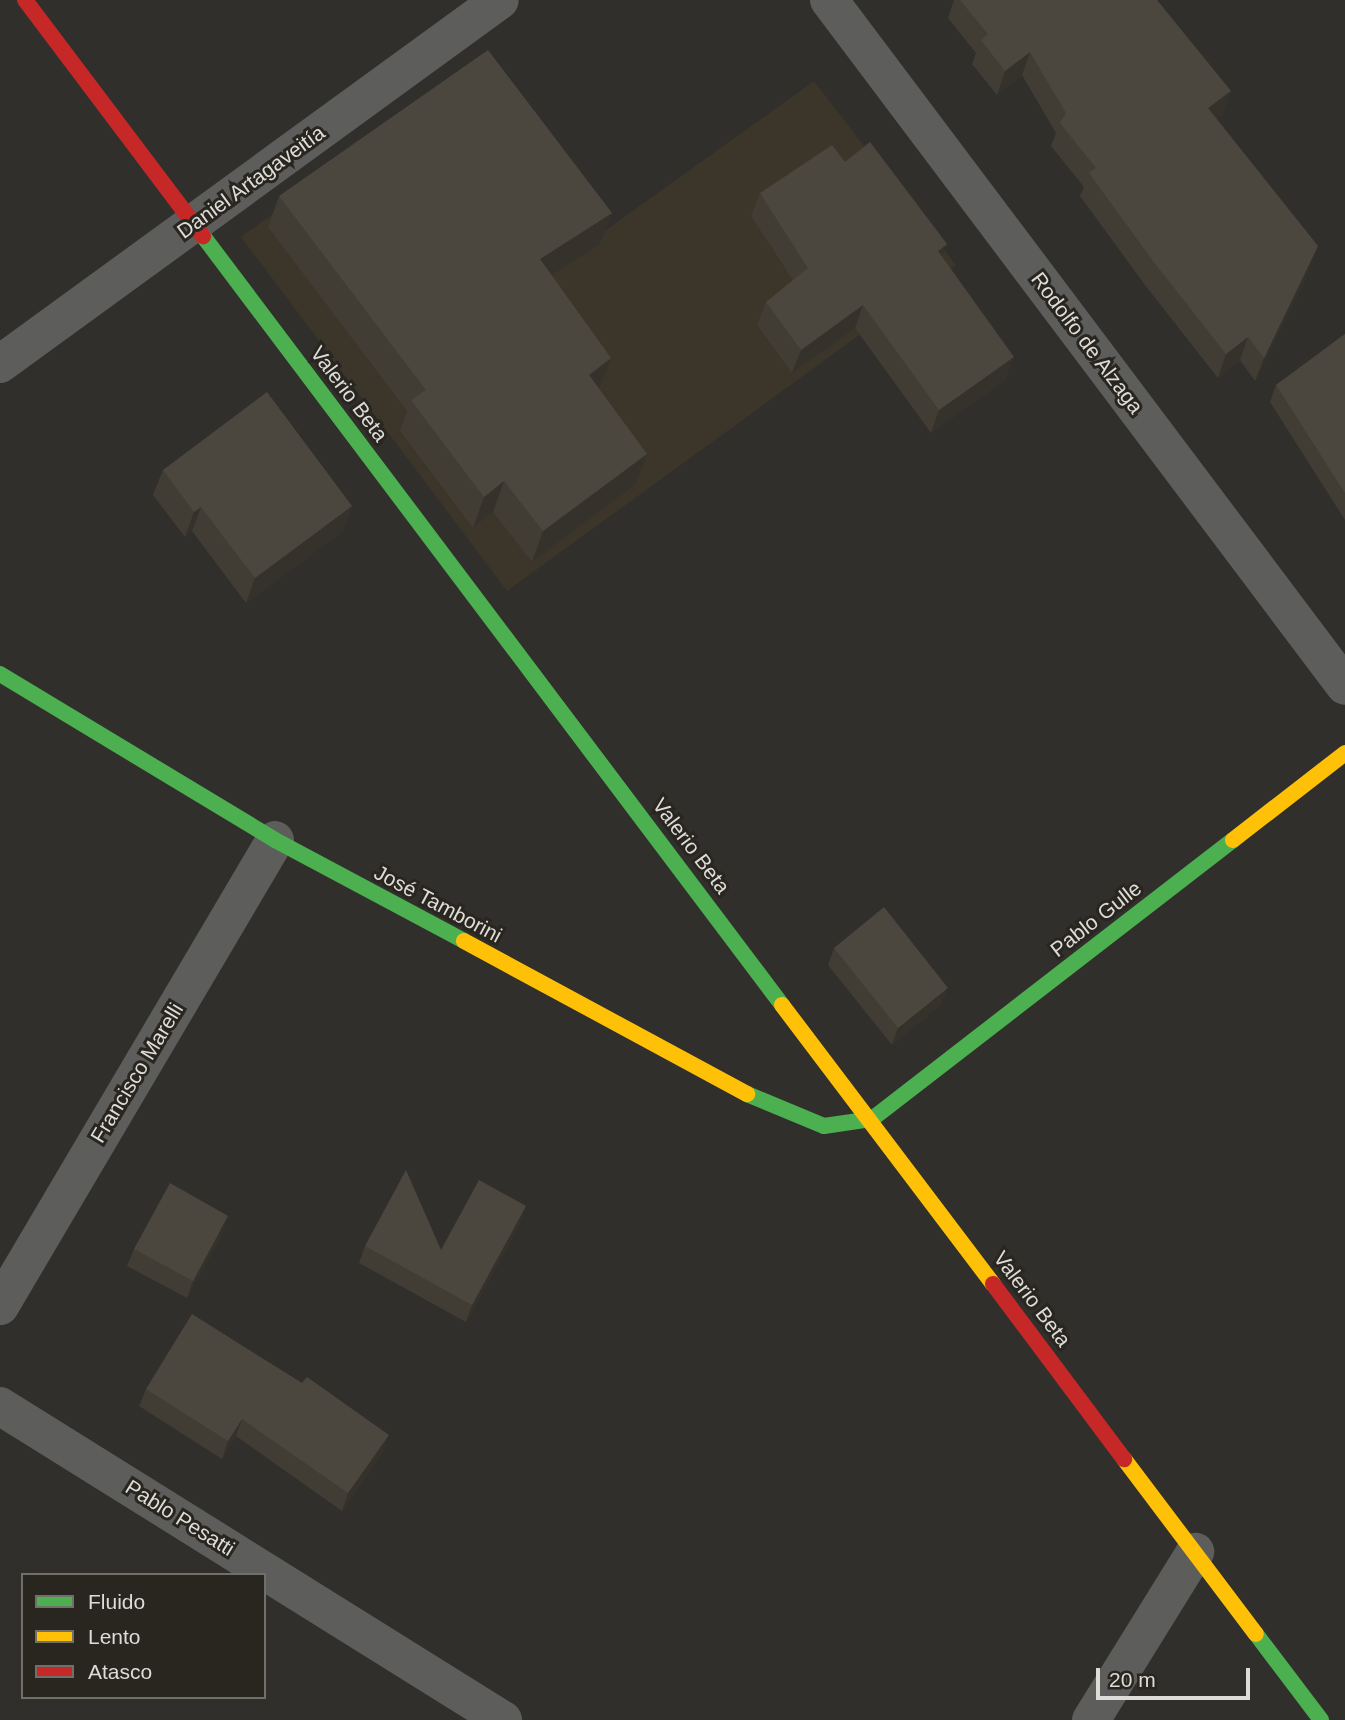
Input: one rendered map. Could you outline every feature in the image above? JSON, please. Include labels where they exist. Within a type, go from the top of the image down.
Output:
[{"type":"main road","name":"Valerio Beta","points":[[24,0],[872,1119],[1321,1720]]},
{"type":"main road","name":"José Tamborini","points":[[0,674],[275,840],[788,1116],[824,1126],[872,1119]]},
{"type":"main road","name":"Pablo Gulle","points":[[872,1119],[1345,753]]},
{"type":"street","name":"Daniel Artagaveitía","points":[[0,364],[500,0]]},
{"type":"street","name":"Rodolfo de Alzaga","points":[[829,0],[1345,686]]},
{"type":"street","name":"Francisco Marelli","points":[[0,1306],[275,840]]},
{"type":"street","name":"Pablo Pesatti","points":[[0,1406],[503,1720]]},
{"type":"street","points":[[1091,1720],[1195,1552]]},
{"type":"shaded area","points":[[477,65],[602,233],[814,81],[956,265],[507,591],[241,237]]},
{"type":"building","points":[[960,0],[1157,0],[1231,91],[1208,108],[1318,246],[1264,358],[1248,337],[1226,354],[1089,173],[1096,168],[1060,123],[1066,113],[1030,52],[1005,71],[981,40],[988,34]]},
{"type":"building","points":[[488,50],[612,213],[540,259],[611,358],[589,375],[647,454],[543,531],[504,481],[484,497],[411,400],[426,390],[279,196]]},
{"type":"building","points":[[870,142],[947,244],[938,251],[1014,357],[939,410],[863,305],[801,350],[766,302],[808,268],[760,193],[832,145],[845,162]]},
{"type":"building","points":[[1345,334],[1345,493],[1276,385]]},
{"type":"building","points":[[267,392],[352,506],[255,578],[201,507],[194,512],[163,470]]},
{"type":"building","points":[[884,907],[948,988],[898,1028],[834,948]]},
{"type":"building","points":[[406,1170],[441,1250],[479,1180],[526,1206],[472,1305],[365,1246]]},
{"type":"building","points":[[170,1183],[228,1216],[193,1281],[134,1249]]},
{"type":"building","points":[[192,1314],[302,1383],[307,1377],[389,1435],[348,1493],[242,1419],[228,1441],[146,1389]]},
{"type":"traffic: fast","points":[[203,236],[782,1005]]},
{"type":"traffic: fast","points":[[0,674],[275,840],[464,941]]},
{"type":"traffic: fast","points":[[747,1094],[824,1126],[872,1119],[1233,840]]},
{"type":"traffic: fast","points":[[1256,1634],[1321,1720]]},
{"type":"traffic: slow","points":[[1233,840],[1345,753]]},
{"type":"traffic: slow","points":[[464,941],[747,1094]]},
{"type":"traffic: slow","points":[[782,1005],[993,1284]]},
{"type":"traffic: slow","points":[[1124,1459],[1256,1634]]},
{"type":"traffic: jam","points":[[25,0],[203,236]]},
{"type":"traffic: jam","points":[[993,1284],[1124,1459]]}]
